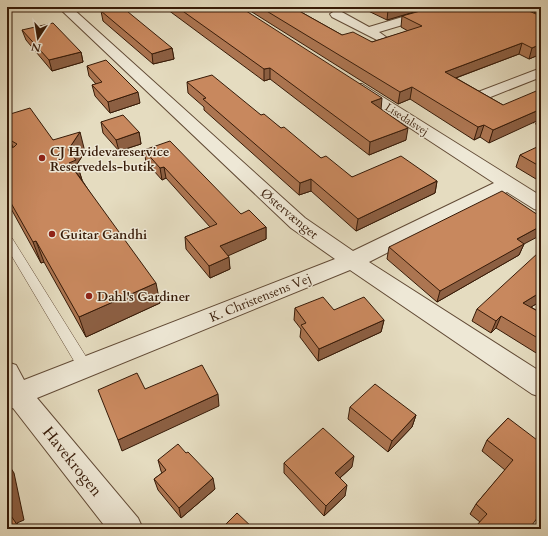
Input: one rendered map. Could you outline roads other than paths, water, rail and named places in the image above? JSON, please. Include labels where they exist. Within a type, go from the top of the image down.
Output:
[{"type":"street","name":"Østervænget","points":[[64,7],[298,223],[352,261],[541,386]]},
{"type":"street","points":[[336,14],[373,34],[449,7]]},
{"type":"street","points":[[483,95],[541,72]]},
{"type":"street","name":"Lisedalsvej","points":[[347,80],[541,205]]},
{"type":"street","name":"K. Christensens Vej","points":[[11,388],[85,367],[352,261],[508,184]]},
{"type":"street","name":"Havekrogen","points":[[11,388],[127,529]]},
{"type":"lane","points":[[7,242],[8,241],[85,367]]},
{"type":"place","name":"CJ Hvidevareservice Reservedels-butik","points":[[42,158]]},
{"type":"place","name":"Guitar Gandhi","points":[[52,234]]},
{"type":"place","name":"Dahl's Gardiner","points":[[89,296]]}]
